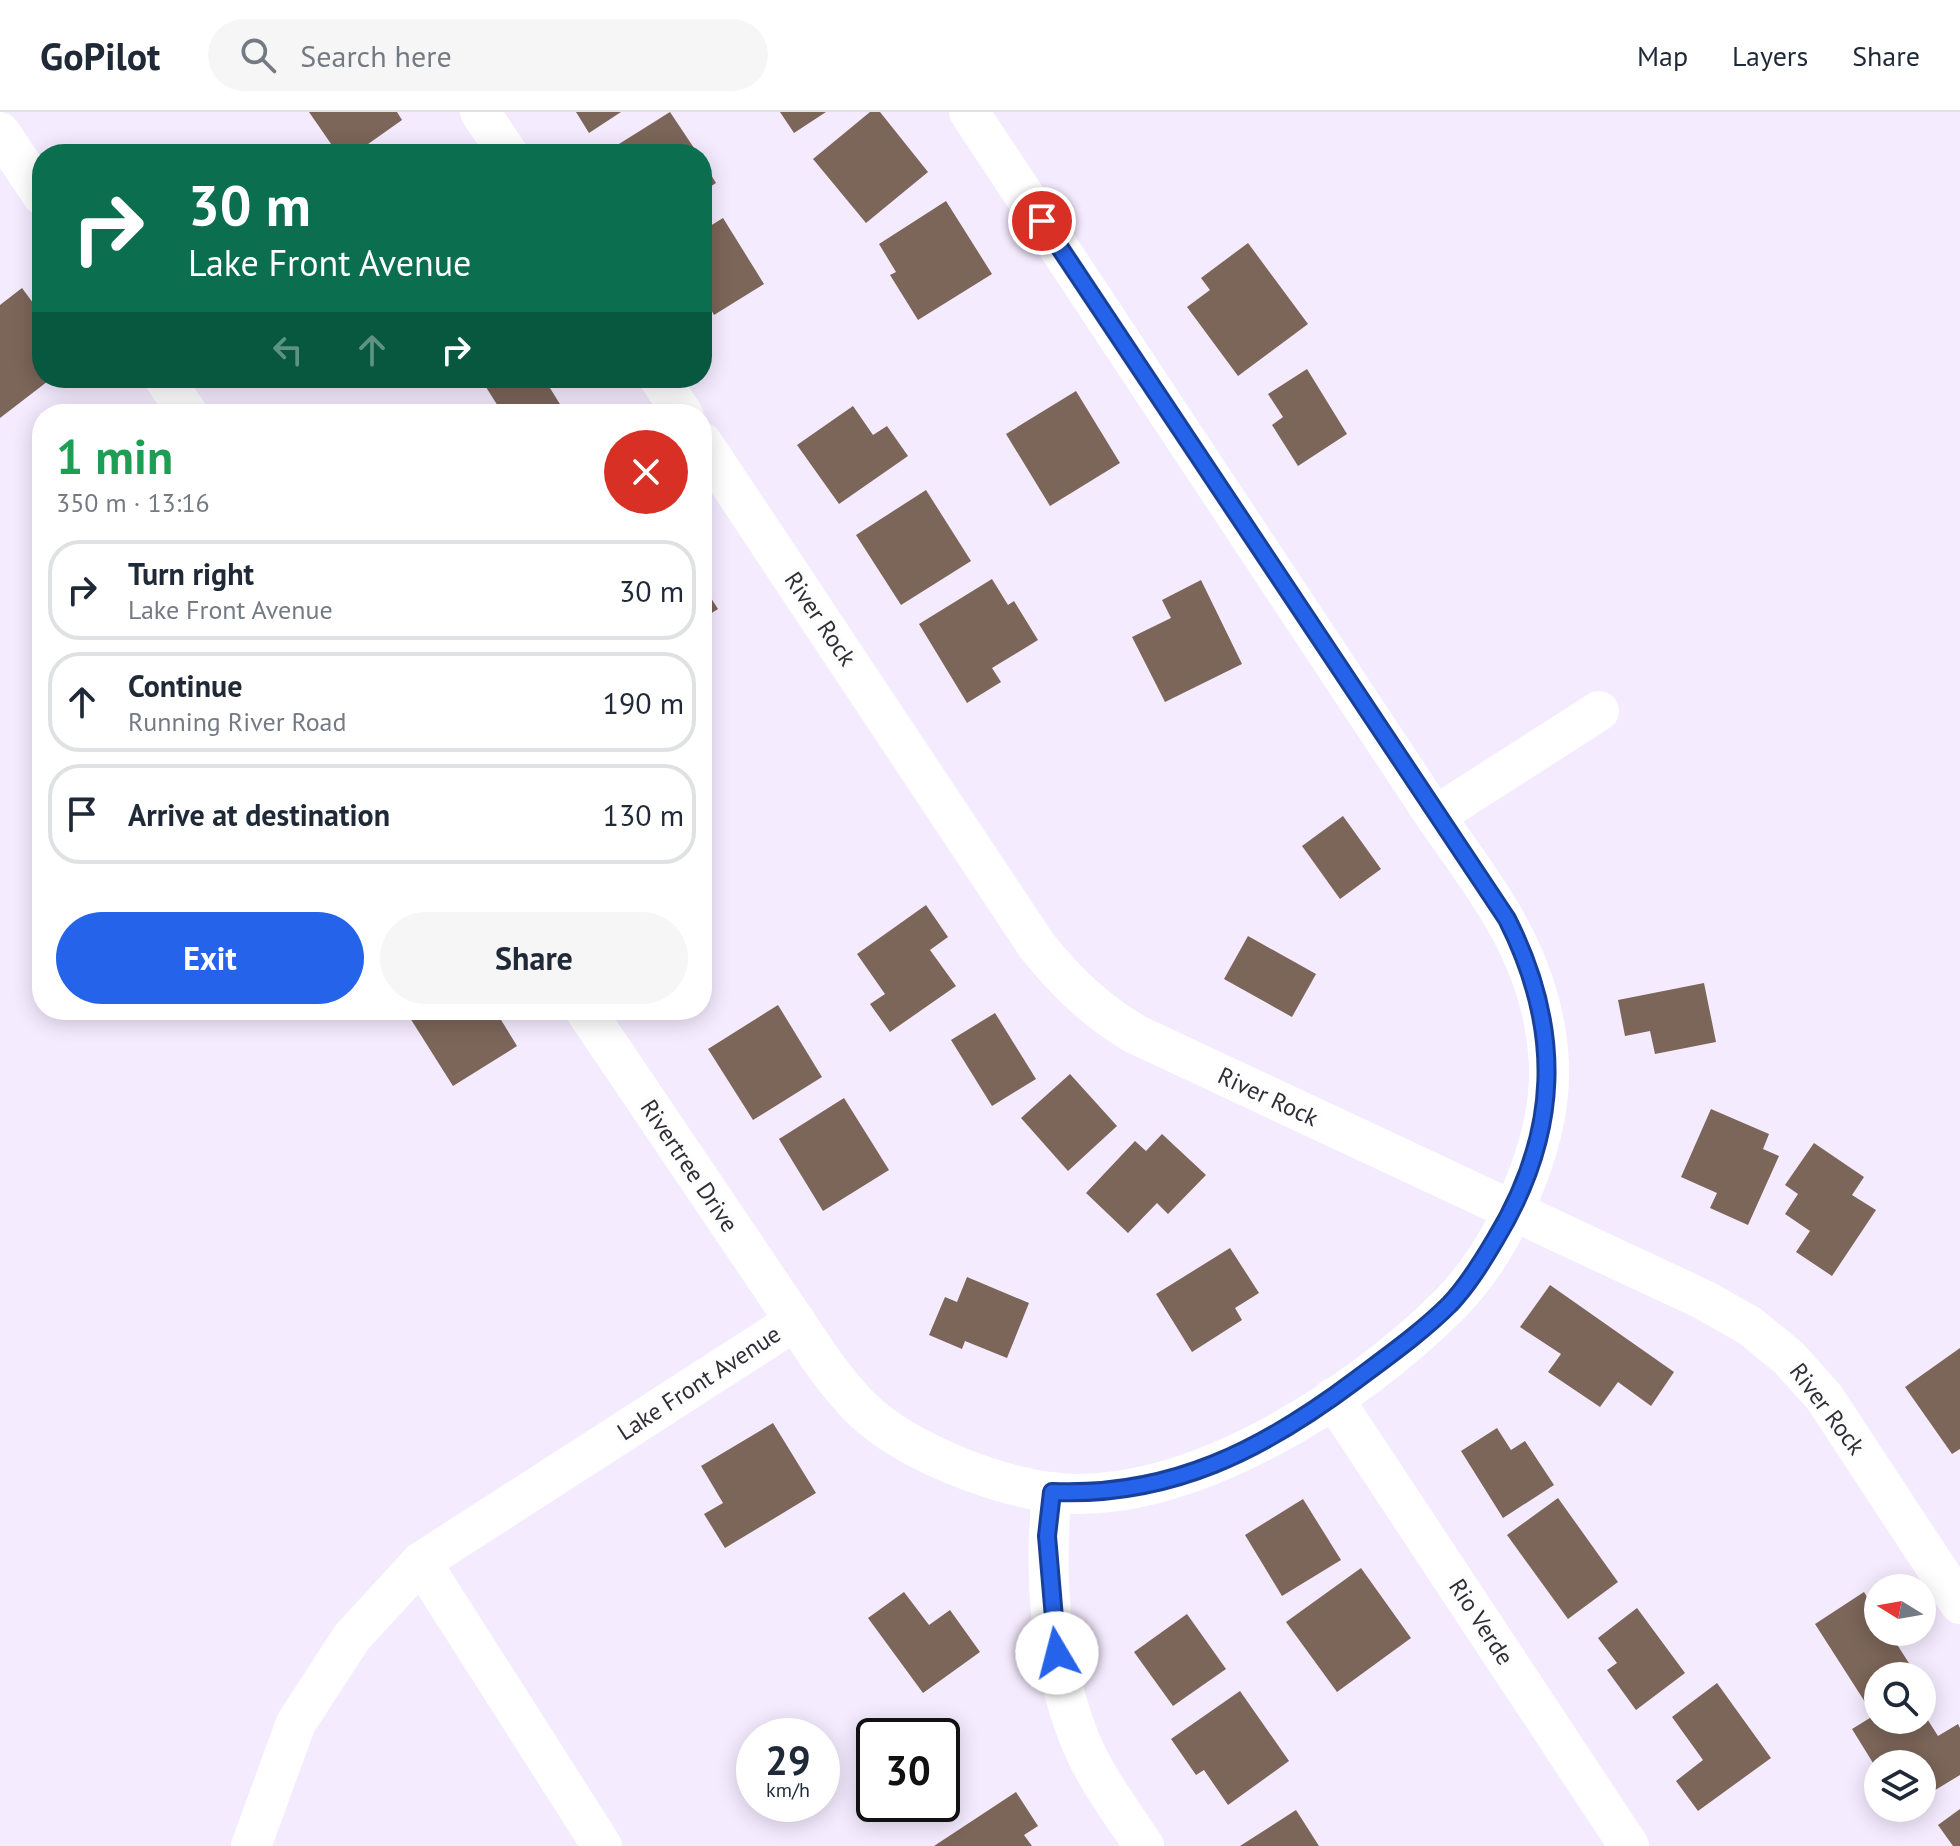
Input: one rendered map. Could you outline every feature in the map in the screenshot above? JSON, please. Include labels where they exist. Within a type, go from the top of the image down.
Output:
[{"type":"street","points":[[480,112],[501,144]]},
{"type":"street","name":"Lake Front Avenue","points":[[251,1846],[296,1723],[352,1637],[421,1562],[795,1321],[833,1377],[865,1412],[958,1467],[1008,1485],[1093,1494],[1184,1477],[1234,1458],[1333,1398],[1410,1340],[1452,1302],[1479,1266],[1512,1212],[1531,1167],[1544,1116],[1549,1066],[1543,1018],[1529,964],[1507,919],[1435,816],[969,112]]},
{"type":"street","points":[[0,132],[32,180]]},
{"type":"street","name":"River Rock","points":[[712,457],[1028,933],[1068,984],[1100,1013],[1135,1034],[1704,1300],[1750,1326],[1789,1358],[1824,1397],[1960,1604]]},
{"type":"street","points":[[1435,816],[1599,711]]},
{"type":"street","name":"Rivertree Drive","points":[[592,1020],[795,1321]]},
{"type":"street","name":"Rio Verde","points":[[1333,1398],[1629,1846]]},
{"type":"street","points":[[1052,1492],[1047,1536],[1053,1625],[1062,1681],[1078,1737],[1107,1790],[1144,1846]]},
{"type":"street","points":[[421,1562],[602,1846]]},
{"type":"building","points":[[309,112],[397,112],[402,120],[368,144],[331,144]]},
{"type":"building","points":[[576,112],[621,112],[589,133]]},
{"type":"building","points":[[670,112],[691,144],[619,144]]},
{"type":"building","points":[[780,112],[826,112],[794,133]]},
{"type":"building","points":[[870,112],[880,112],[928,172],[866,223],[813,159]]},
{"type":"building","points":[[946,201],[992,274],[918,320],[890,275],[896,272],[879,244]]},
{"type":"building","points":[[723,218],[764,284],[714,315],[712,312],[712,225]]},
{"type":"building","points":[[1248,243],[1308,324],[1238,376],[1187,307],[1210,290],[1201,278]]},
{"type":"building","points":[[22,288],[32,302],[32,388],[39,388],[0,418],[0,305]]},
{"type":"building","points":[[1307,369],[1347,434],[1298,466],[1272,425],[1283,417],[1268,394]]},
{"type":"building","points":[[487,388],[550,388],[560,404],[497,404]]},
{"type":"building","points":[[1076,391],[1120,463],[1050,506],[1006,434]]},
{"type":"building","points":[[853,406],[873,435],[887,426],[908,456],[839,504],[797,445]]},
{"type":"building","points":[[926,490],[971,561],[901,605],[856,535]]},
{"type":"building","points":[[992,579],[1008,605],[1014,601],[1038,640],[992,668],[1001,682],[967,703],[919,624]]},
{"type":"building","points":[[1201,580],[1242,664],[1165,702],[1132,637],[1171,618],[1162,600]]},
{"type":"building","points":[[1343,816],[1381,869],[1340,899],[1302,846]]},
{"type":"building","points":[[926,905],[948,937],[930,950],[956,986],[890,1032],[870,1004],[885,994],[857,954]]},
{"type":"building","points":[[1248,936],[1316,974],[1292,1017],[1224,979]]},
{"type":"building","points":[[1704,983],[1716,1042],[1655,1054],[1650,1031],[1625,1036],[1618,1000]]},
{"type":"building","points":[[778,1005],[822,1077],[753,1120],[708,1049]]},
{"type":"building","points":[[995,1013],[1036,1079],[992,1106],[951,1040]]},
{"type":"building","points":[[411,1020],[501,1020],[517,1046],[453,1086]]},
{"type":"building","points":[[1070,1074],[1117,1126],[1068,1171],[1021,1118]]},
{"type":"building","points":[[844,1098],[889,1170],[823,1211],[779,1139]]},
{"type":"building","points":[[1711,1109],[1769,1134],[1763,1149],[1779,1156],[1748,1225],[1710,1208],[1717,1193],[1681,1177]]},
{"type":"building","points":[[1162,1134],[1206,1175],[1168,1214],[1157,1203],[1128,1233],[1086,1193],[1135,1141],[1146,1151]]},
{"type":"building","points":[[1814,1143],[1864,1177],[1852,1195],[1876,1210],[1832,1276],[1796,1252],[1810,1231],[1785,1214],[1798,1194],[1785,1185]]},
{"type":"building","points":[[1230,1248],[1259,1293],[1235,1308],[1242,1320],[1192,1352],[1156,1294]]},
{"type":"building","points":[[967,1277],[1029,1303],[1007,1358],[965,1341],[962,1349],[929,1335],[945,1297],[957,1302]]},
{"type":"building","points":[[1550,1285],[1674,1372],[1651,1406],[1618,1382],[1600,1407],[1548,1372],[1561,1354],[1520,1327]]},
{"type":"building","points":[[1960,1348],[1960,1449],[1952,1454],[1905,1387]]},
{"type":"building","points":[[773,1423],[816,1493],[725,1548],[704,1514],[723,1503],[701,1466]]},
{"type":"building","points":[[1497,1428],[1511,1450],[1525,1441],[1554,1485],[1503,1518],[1461,1451]]},
{"type":"building","points":[[1558,1498],[1618,1582],[1568,1619],[1507,1535]]},
{"type":"building","points":[[1303,1499],[1341,1560],[1282,1596],[1245,1535]]},
{"type":"building","points":[[1361,1568],[1411,1638],[1337,1692],[1286,1622]]},
{"type":"building","points":[[904,1592],[929,1625],[950,1610],[980,1652],[923,1693],[868,1618]]},
{"type":"building","points":[[1864,1592],[1864,1646],[1898,1646],[1908,1662],[1864,1662],[1864,1700],[1815,1624]]},
{"type":"building","points":[[1637,1608],[1685,1673],[1636,1710],[1607,1670],[1617,1663],[1598,1638]]},
{"type":"building","points":[[1187,1614],[1226,1669],[1173,1706],[1134,1652]]},
{"type":"building","points":[[1717,1683],[1771,1758],[1698,1811],[1676,1781],[1703,1760],[1672,1717]]},
{"type":"building","points":[[1240,1691],[1289,1761],[1228,1805],[1204,1770],[1196,1775],[1171,1739]]},
{"type":"building","points":[[1864,1722],[1864,1734],[1936,1733],[1938,1736],[1958,1724],[1960,1775],[1936,1790],[1936,1750],[1865,1750],[1852,1729]]},
{"type":"building","points":[[1016,1792],[1038,1826],[1024,1835],[1032,1846],[934,1846]]},
{"type":"building","points":[[1960,1809],[1960,1846],[1953,1846],[1938,1825]]},
{"type":"building","points":[[1296,1810],[1319,1846],[1240,1846]]},
{"type":"route","points":[[1042,221],[1435,816],[1507,919],[1529,964],[1543,1018],[1549,1066],[1544,1116],[1531,1167],[1512,1212],[1479,1266],[1452,1302],[1410,1340],[1333,1398],[1234,1458],[1184,1477],[1139,1488],[1093,1494],[1052,1492],[1047,1536],[1057,1653]]}]
